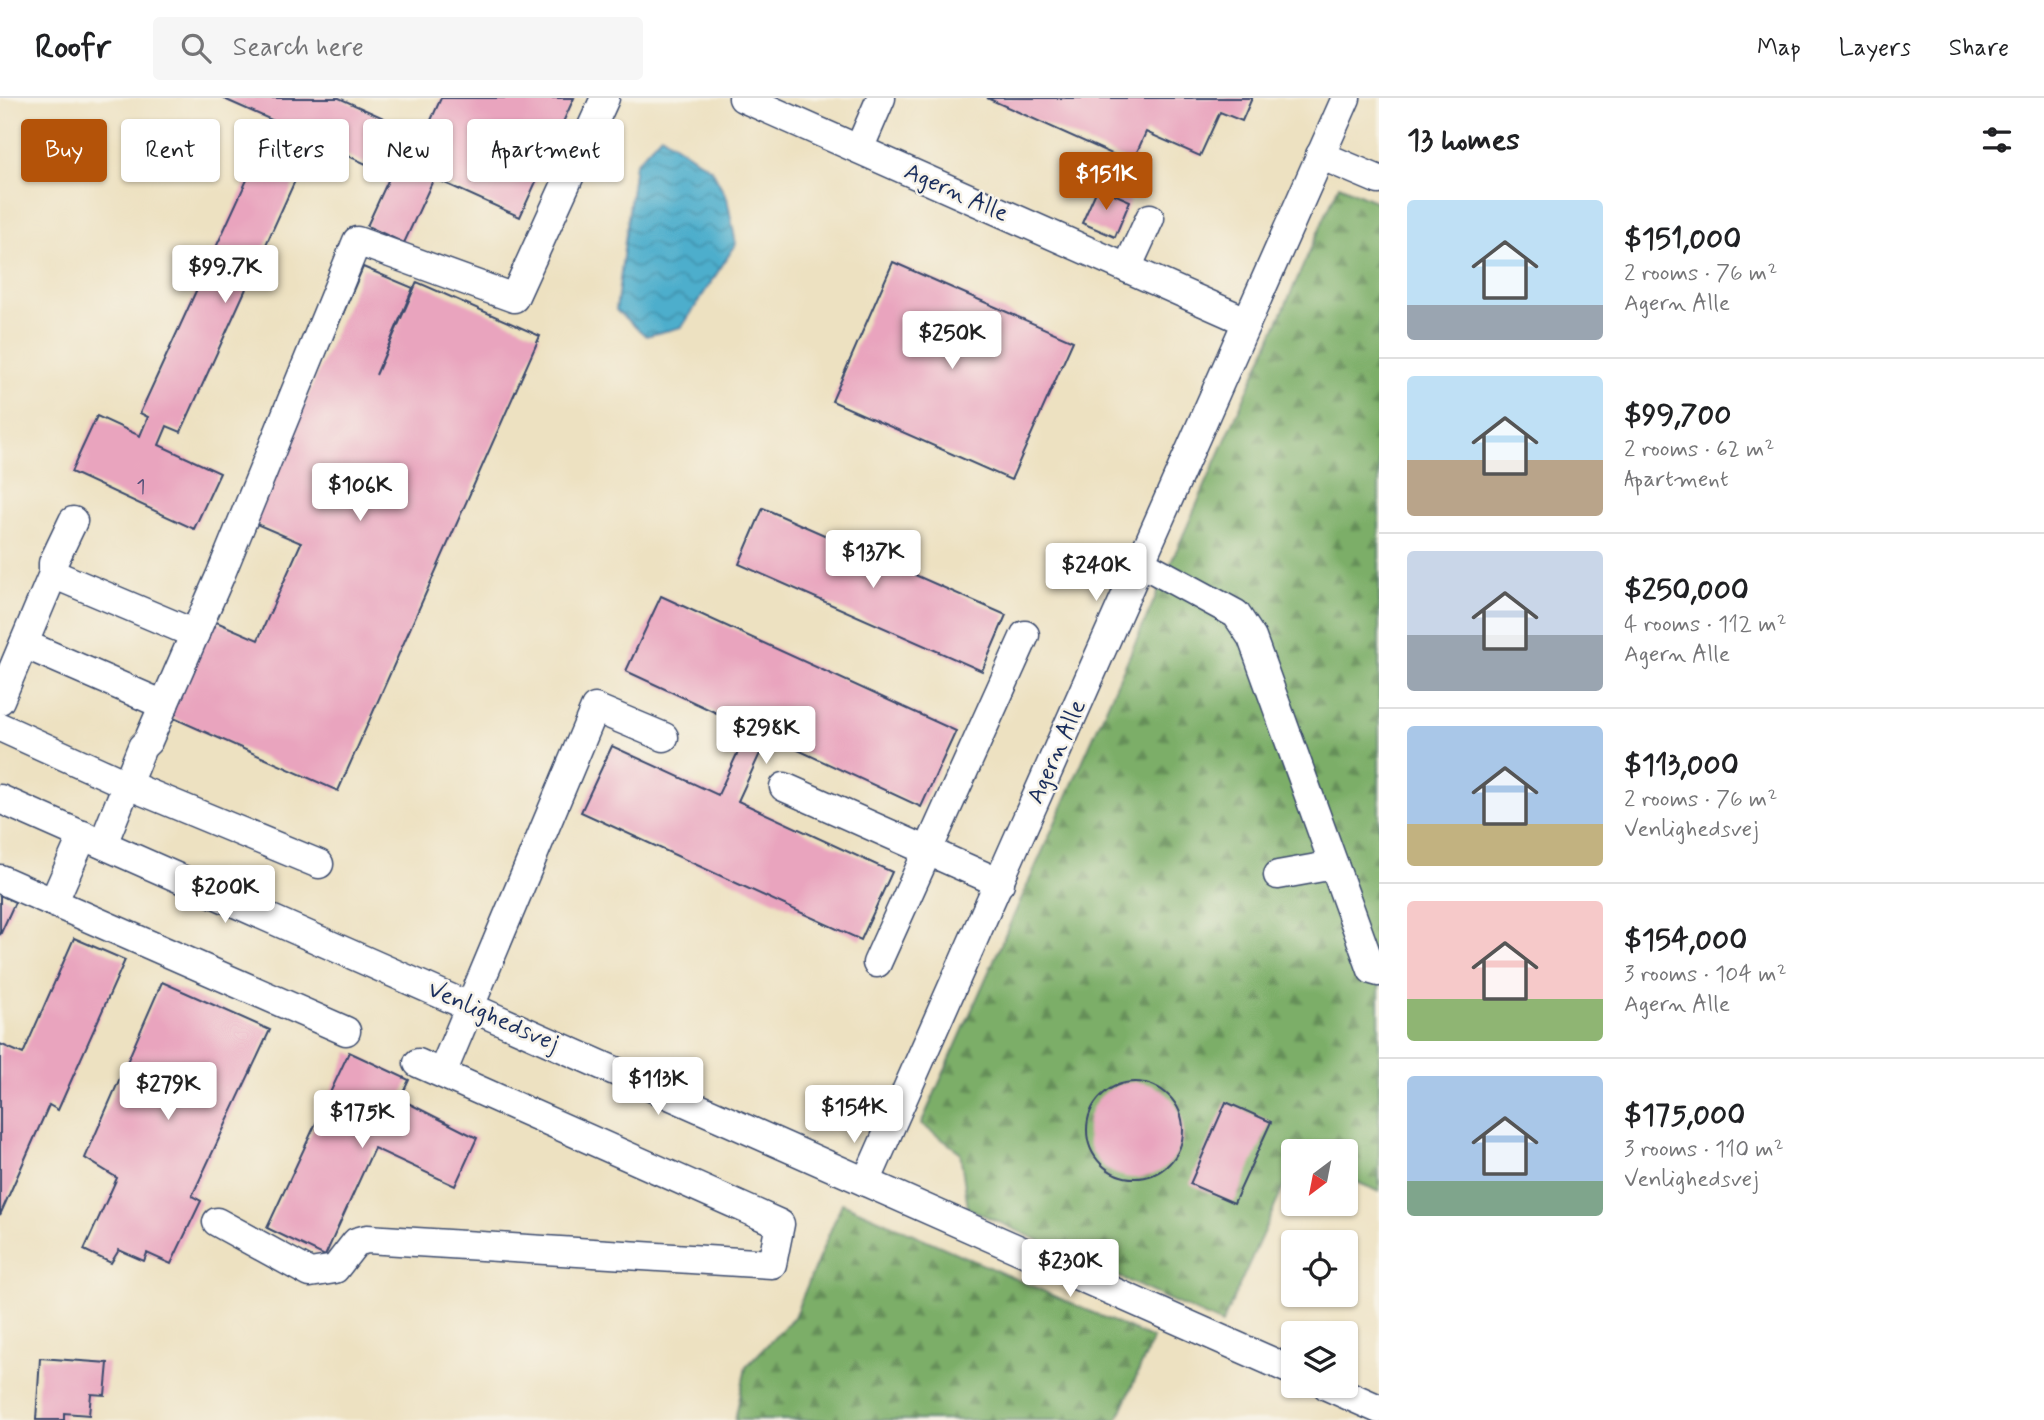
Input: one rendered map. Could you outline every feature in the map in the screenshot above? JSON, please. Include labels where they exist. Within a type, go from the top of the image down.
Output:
[{"type":"street","points":[[54,901],[128,785],[195,634],[357,242],[514,298],[605,98]]},
{"type":"street","name":"Agern Alle","points":[[743,98],[1246,321]]},
{"type":"street","points":[[859,149],[881,98]]},
{"type":"street","name":"Agern Alle","points":[[866,1182],[1346,98]]},
{"type":"street","points":[[1320,155],[1379,180]]},
{"type":"street","points":[[1127,268],[1150,218]]},
{"type":"street","points":[[0,701],[53,574],[53,563],[74,521]]},
{"type":"street","points":[[1140,562],[1236,614],[1252,638],[1372,970],[1379,972]]},
{"type":"street","points":[[53,574],[195,634]]},
{"type":"street","points":[[877,963],[1025,635]]},
{"type":"street","points":[[24,644],[164,705]]},
{"type":"street","points":[[217,1222],[310,1273],[335,1269],[356,1242],[367,1239],[772,1264],[779,1224],[430,1068],[469,1006],[595,708],[664,737]]},
{"type":"street","points":[[0,727],[128,785],[319,864]]},
{"type":"street","points":[[785,787],[1000,883]]},
{"type":"street","name":"Venlighedsvej","points":[[0,799],[1281,1366]]},
{"type":"street","points":[[1278,876],[1334,864]]},
{"type":"street","points":[[0,879],[346,1031]]},
{"type":"street","points":[[1354,1398],[1379,1409]]},
{"type":"green space","points":[[1339,185],[1379,203],[1379,1192],[1358,1182],[1358,1139],[1281,1139],[1281,1193],[1222,1324],[968,1208],[960,1152],[921,1124]]},
{"type":"green space","points":[[842,1203],[1153,1339],[1117,1420],[735,1420],[746,1367],[794,1317]]},
{"type":"water","points":[[661,135],[712,170],[727,198],[736,244],[682,327],[646,336],[616,310],[635,164]]},
{"type":"building","points":[[222,98],[339,98],[386,119],[363,119],[363,163],[349,156],[349,119],[269,119]]},
{"type":"building","points":[[441,98],[574,98],[564,119],[467,119],[467,182],[536,182],[520,217],[443,182],[453,182],[453,119],[432,119]]},
{"type":"building","points":[[987,98],[1252,98],[1242,121],[1220,112],[1200,156],[1146,132],[1132,163]]},
{"type":"building","points":[[246,182],[294,182],[181,432],[167,426],[159,445],[220,473],[194,529],[71,472],[97,416],[140,436],[148,417],[140,413]]},
{"type":"building","points":[[387,182],[432,182],[404,243],[367,226]]},
{"type":"building","points":[[1098,187],[1130,201],[1115,237],[1082,223]]},
{"type":"building","points":[[893,262],[1073,341],[1011,480],[832,401]]},
{"type":"building","points":[[363,267],[413,288],[376,375],[417,282],[540,336],[338,791],[169,716],[212,620],[258,640],[301,543],[254,523]]},
{"type":"building","points":[[763,508],[1006,615],[982,671],[739,564]]},
{"type":"building","points":[[661,596],[956,731],[921,807],[768,736],[738,801],[892,872],[861,940],[581,812],[612,746],[718,795],[749,728],[626,671]]},
{"type":"building","points":[[0,895],[15,902],[0,935]]},
{"type":"building","points":[[74,938],[125,960],[58,1110],[49,1105],[0,1215],[0,1044],[23,1054]]},
{"type":"building","points":[[162,982],[270,1030],[192,1196],[201,1201],[171,1264],[147,1253],[144,1261],[119,1250],[111,1263],[84,1250],[117,1178],[85,1158]]},
{"type":"building","points":[[349,1052],[409,1080],[400,1099],[477,1138],[455,1186],[374,1148],[325,1256],[267,1228]]},
{"type":"building","points":[[1135,1082],[1154,1085],[1169,1096],[1180,1111],[1183,1130],[1180,1149],[1169,1164],[1154,1175],[1135,1178],[1116,1175],[1101,1164],[1090,1149],[1087,1130],[1090,1111],[1101,1096],[1116,1085]]},
{"type":"building","points":[[1226,1102],[1271,1122],[1234,1203],[1190,1184]]},
{"type":"building","points":[[40,1358],[108,1363],[105,1395],[91,1394],[89,1415],[64,1413],[64,1420],[36,1420]]}]
